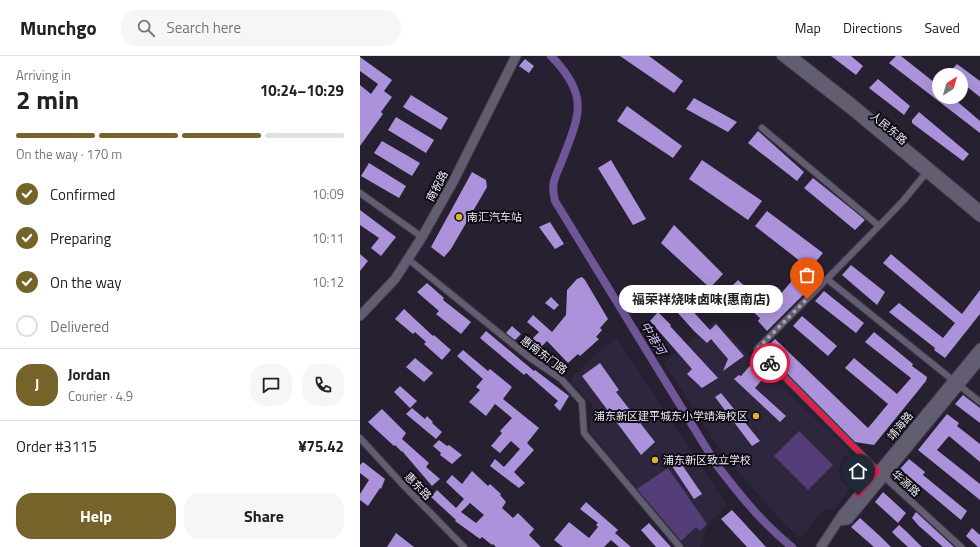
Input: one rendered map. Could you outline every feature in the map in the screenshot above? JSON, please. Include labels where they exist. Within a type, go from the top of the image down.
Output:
[{"type":"main road","name":"南祝路","points":[[360,316],[390,285],[422,237],[453,182],[516,56]]},
{"type":"main road","name":"靖海路","points":[[821,547],[839,521],[848,520],[881,474],[956,383],[980,348]]},
{"type":"main road","name":"靖海路","points":[[956,383],[980,360]]},
{"type":"street","name":"人民东路","points":[[781,56],[849,109],[980,218]]},
{"type":"street","name":"人民东路","points":[[794,56],[980,209]]},
{"type":"street","points":[[762,128],[880,226]]},
{"type":"street","points":[[926,173],[880,226],[827,279],[980,402]]},
{"type":"street","points":[[360,193],[422,237]]},
{"type":"street","name":"惠南东门路","points":[[408,259],[530,358],[561,379],[582,402],[584,433],[680,547]]},
{"type":"street","name":"华源路","points":[[827,279],[757,349],[881,474],[961,547]]},
{"type":"street","name":"惠东路","points":[[360,438],[404,486],[464,547]]},
{"type":"shaded area","name":"浦东新区建平城东小学靖海校区","points":[[714,321],[867,468],[834,510],[824,509],[801,538],[787,527],[727,460],[664,363]]},
{"type":"shaded area","name":"浦东新区致立学校","points":[[617,339],[727,505],[708,524],[700,547],[686,547],[589,431],[593,405],[571,382],[573,376],[603,348]]},
{"type":"shaded area","points":[[799,431],[833,465],[808,490],[774,456]]},
{"type":"shaded area","points":[[668,468],[707,524],[700,531],[696,527],[681,541],[637,489]]},
{"type":"building","points":[[620,56],[649,56],[683,81],[674,93]]},
{"type":"building","points":[[831,56],[851,56],[863,66],[856,75]]},
{"type":"building","points":[[896,56],[901,56],[932,80],[932,96],[889,63]]},
{"type":"building","points":[[360,57],[392,80],[384,91],[392,97],[381,112],[383,114],[360,146],[360,85],[371,94],[378,84],[360,71]]},
{"type":"building","points":[[525,59],[534,66],[529,73],[519,66]]},
{"type":"building","points":[[957,64],[962,68],[953,68]]},
{"type":"building","points":[[968,72],[980,81],[980,97],[968,88]]},
{"type":"building","points":[[878,79],[910,106],[904,115],[869,88]]},
{"type":"building","points":[[411,95],[448,118],[441,130],[403,107]]},
{"type":"building","points":[[694,98],[737,122],[728,132],[686,109]]},
{"type":"building","points":[[942,104],[960,104],[980,121],[980,133]]},
{"type":"building","points":[[627,106],[682,146],[673,158],[617,121]]},
{"type":"building","points":[[919,112],[969,154],[963,161],[912,123],[912,120]]},
{"type":"building","points":[[396,117],[434,140],[426,153],[388,130]]},
{"type":"building","points":[[758,131],[804,172],[797,181],[748,143]]},
{"type":"building","points":[[382,141],[420,163],[412,176],[374,153]]},
{"type":"building","points":[[611,160],[646,219],[633,225],[598,168]]},
{"type":"building","points":[[702,160],[762,201],[748,220],[689,179]]},
{"type":"building","points":[[369,163],[406,186],[399,198],[361,176]]},
{"type":"building","name":"南汇汽车站","points":[[472,172],[486,180],[487,187],[451,249],[444,257],[431,247]]},
{"type":"building","points":[[813,178],[865,220],[855,230],[804,188]]},
{"type":"building","points":[[360,210],[396,237],[381,256],[371,248],[379,238],[360,225]]},
{"type":"building","points":[[767,211],[823,253],[804,276],[813,285],[767,331],[758,321],[760,318],[728,290],[738,280],[769,308],[805,265],[755,226]]},
{"type":"building","points":[[550,222],[564,244],[555,249],[539,227]]},
{"type":"building","points":[[674,225],[723,274],[710,288],[661,243]]},
{"type":"building","points":[[360,254],[368,261],[360,271]]},
{"type":"building","points":[[891,254],[962,314],[980,290],[980,314],[945,358],[934,350],[935,348],[889,312],[899,303],[943,338],[955,323],[883,263]]},
{"type":"building","points":[[851,265],[885,292],[877,305],[842,275]]},
{"type":"building","points":[[582,277],[608,319],[600,328],[602,330],[596,337],[599,339],[580,356],[578,354],[568,363],[547,341],[536,352],[527,344],[539,332],[527,322],[533,315],[552,332],[566,315],[567,290],[577,279]]},
{"type":"building","points":[[427,283],[444,298],[443,300],[471,322],[461,334],[436,314],[439,311],[417,292]]},
{"type":"building","points":[[824,291],[864,323],[856,333],[815,301]]},
{"type":"building","points":[[677,294],[710,330],[716,324],[744,356],[723,371],[728,359],[711,339],[707,343],[694,331],[669,303]]},
{"type":"building","points":[[551,297],[559,305],[554,310],[545,303]]},
{"type":"building","points":[[404,309],[433,336],[434,335],[451,350],[442,360],[424,344],[426,342],[415,332],[413,334],[395,319]]},
{"type":"building","points":[[658,312],[718,378],[702,388],[687,374],[692,369],[650,321]]},
{"type":"building","points":[[802,316],[837,346],[828,356],[793,326]]},
{"type":"building","points":[[512,326],[521,334],[515,340],[506,333]]},
{"type":"building","points":[[486,331],[534,371],[535,370],[569,396],[560,411],[554,405],[558,401],[526,373],[524,375],[480,338]]},
{"type":"building","points":[[874,332],[913,364],[912,366],[927,377],[926,381],[874,445],[855,442],[764,350],[775,339],[868,428],[888,404],[845,368],[854,358],[897,394],[911,378],[865,342]]},
{"type":"building","points":[[463,350],[488,371],[490,369],[512,387],[503,399],[539,428],[527,443],[534,450],[514,472],[525,483],[519,488],[490,466],[495,459],[504,467],[520,449],[511,441],[500,453],[491,446],[502,433],[500,431],[512,418],[495,404],[486,416],[469,402],[480,390],[476,387],[483,379],[457,356]]},
{"type":"building","points":[[415,358],[433,373],[424,382],[406,367]]},
{"type":"building","points":[[755,360],[768,373],[755,388],[786,416],[780,422],[734,379],[739,375],[741,376]]},
{"type":"building","points":[[600,363],[619,390],[616,392],[655,442],[641,455],[582,376]]},
{"type":"building","points":[[400,386],[417,401],[410,408],[394,392]]},
{"type":"building","points":[[721,393],[760,441],[752,446],[715,397]]},
{"type":"building","points":[[963,395],[980,408],[980,423],[955,404]]},
{"type":"building","points":[[412,408],[425,419],[427,416],[442,432],[436,439],[406,414]]},
{"type":"building","points":[[382,409],[406,433],[402,439],[429,463],[426,467],[440,479],[432,486],[402,451],[395,445],[394,446],[368,422]]},
{"type":"building","points":[[947,414],[959,423],[957,426],[980,444],[980,462],[949,436],[937,450],[980,484],[980,500],[918,450]]},
{"type":"building","points":[[439,440],[447,446],[449,445],[462,455],[452,464],[440,455],[441,453],[433,446]]},
{"type":"building","points":[[678,459],[702,494],[694,499],[670,463]]},
{"type":"building","points":[[909,459],[925,472],[923,475],[967,511],[961,520],[900,469]]},
{"type":"building","points":[[363,462],[385,479],[381,489],[380,488],[368,506],[360,500],[360,494],[369,480],[360,473],[360,465]]},
{"type":"building","points":[[472,471],[488,486],[490,484],[501,494],[500,495],[506,502],[502,508],[513,518],[518,513],[534,529],[529,535],[541,547],[496,547],[482,537],[480,539],[455,521],[456,520],[431,497],[437,490],[456,508],[464,499],[446,482],[452,475],[462,484]],"holes":[[[470,503],[484,515],[476,523],[461,512]]]},
{"type":"building","points":[[883,492],[906,513],[898,523],[875,502]]},
{"type":"building","points":[[586,502],[618,530],[615,533],[631,547],[619,547],[611,540],[604,547],[563,547],[554,540],[569,522],[589,538],[598,527],[596,525],[598,523],[580,509]]},
{"type":"building","points":[[732,510],[766,547],[747,547],[721,519]]},
{"type":"building","points":[[916,512],[954,547],[943,547],[919,526],[912,518]]},
{"type":"building","points":[[860,518],[891,547],[874,547],[851,527]]},
{"type":"building","points":[[649,523],[671,547],[656,547],[641,530]]},
{"type":"building","points":[[899,525],[922,547],[908,547],[897,537],[892,532]]},
{"type":"building","points":[[972,528],[980,535],[980,547],[978,547],[966,536]]},
{"type":"building","points":[[396,533],[414,547],[387,547]]},
{"type":"waterway","name":"中港河","points":[[551,56],[564,70],[572,83],[578,107],[573,132],[554,182],[553,190],[555,201],[716,464],[761,518],[792,547]]},
{"type":"way so far","points":[[770,363],[757,349],[807,299]]},
{"type":"place","name":"南汇汽车站","points":[[459,217]]},
{"type":"place","name":"福荣祥烧味卤味(惠南店)","points":[[807,299]]},
{"type":"place","name":"浦东新区建平城东小学靖海校区","points":[[756,416]]},
{"type":"place","name":"浦东新区致立学校","points":[[655,460]]},
{"type":"route","points":[[770,363],[878,471],[858,495]]}]
